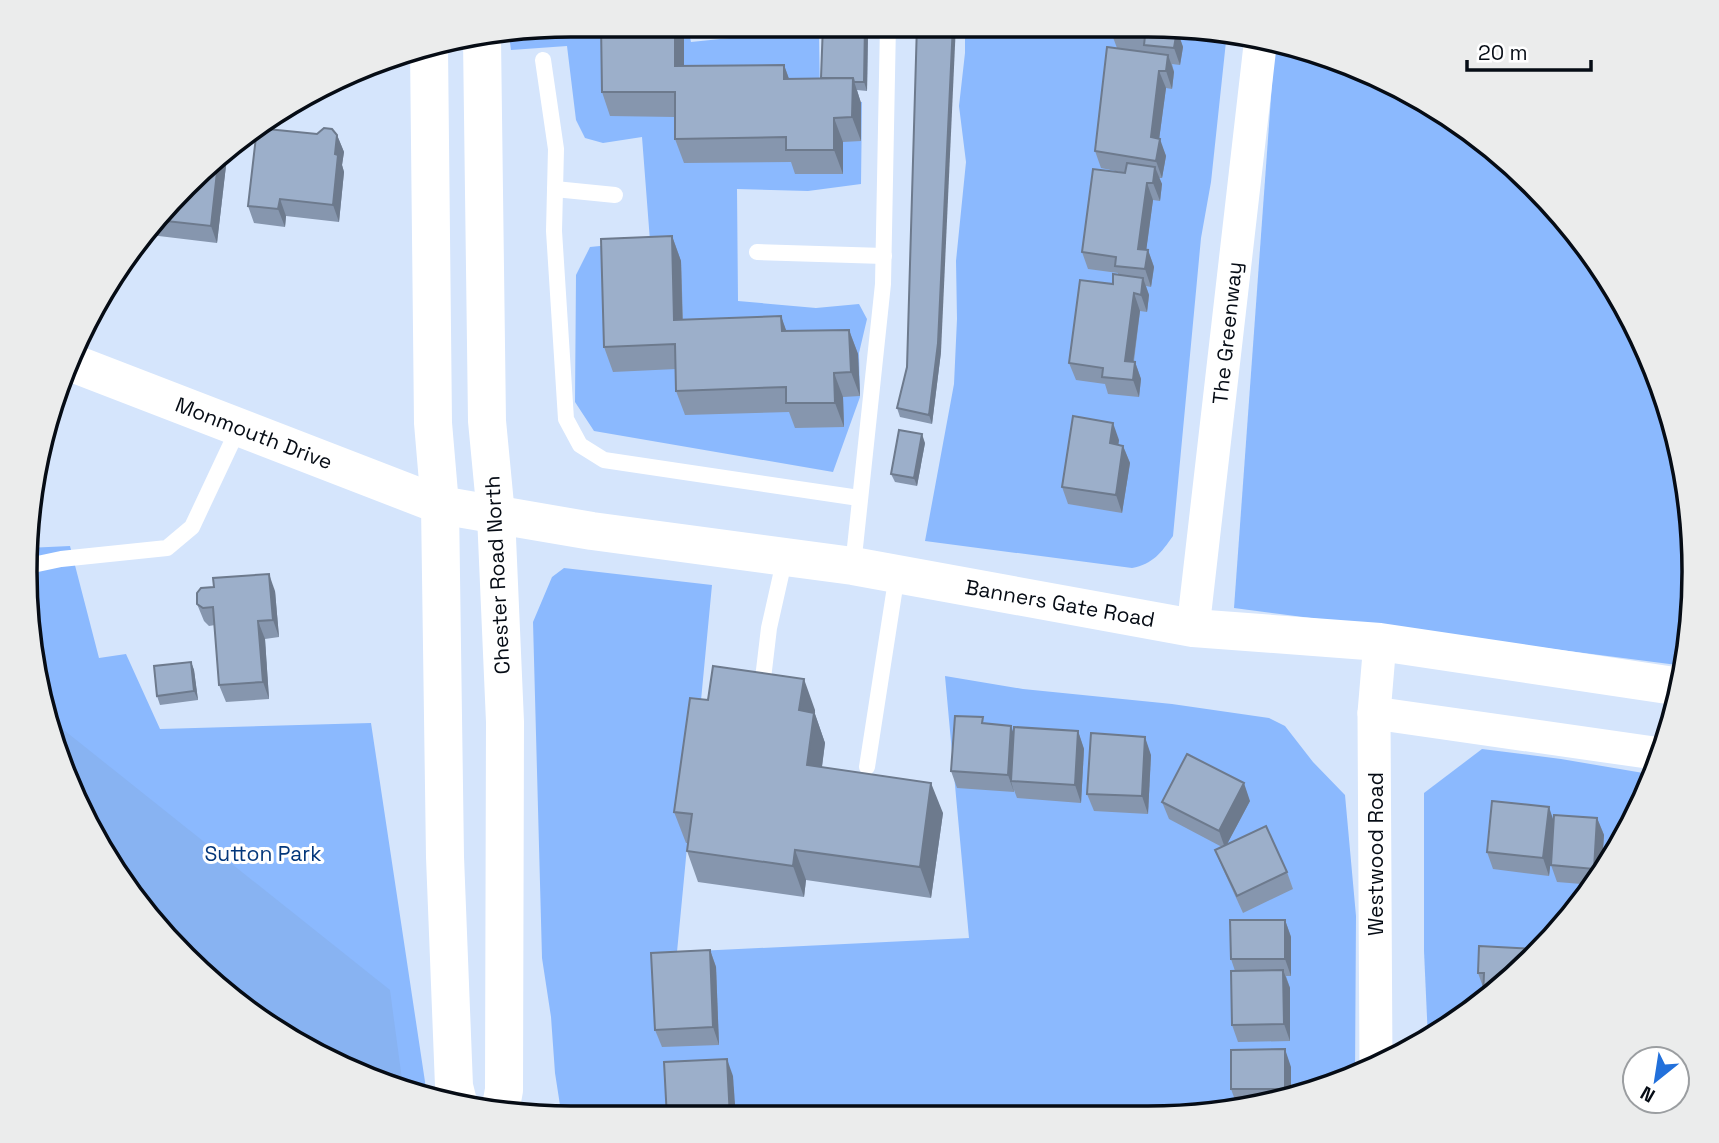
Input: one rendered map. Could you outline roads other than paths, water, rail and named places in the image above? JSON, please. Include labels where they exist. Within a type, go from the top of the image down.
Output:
[{"type":"main road","name":"Chester Road North","points":[[482,44],[487,421],[496,515],[505,722],[502,1102]]},
{"type":"main road","points":[[429,56],[433,423],[440,505],[445,858],[455,1093]]},
{"type":"main road","name":"Monmouth Drive","points":[[77,366],[440,505]]},
{"type":"main road","name":"Banners Gate Road","points":[[440,505],[853,566],[1194,628],[1380,642],[1670,685]]},
{"type":"street","name":"The Greenway","points":[[1194,628],[1260,49]]},
{"type":"street","name":"Westwood Road","points":[[1376,1055],[1374,713],[1380,642]]},
{"type":"street","points":[[1374,713],[1651,753]]},
{"type":"lane","points":[[853,566],[883,284],[888,37]]},
{"type":"lane","points":[[543,60],[556,149],[554,231],[566,419],[580,445],[604,460],[859,498]]},
{"type":"lane","points":[[555,189],[614,195]]},
{"type":"lane","points":[[757,252],[884,256]]},
{"type":"lane","points":[[37,564],[167,548],[192,527],[239,427]]},
{"type":"lane","points":[[762,687],[769,628],[785,557]]},
{"type":"lane","points":[[867,767],[897,574]]},
{"type":"park label","name":"Sutton Park","points":[[263,853]]}]
